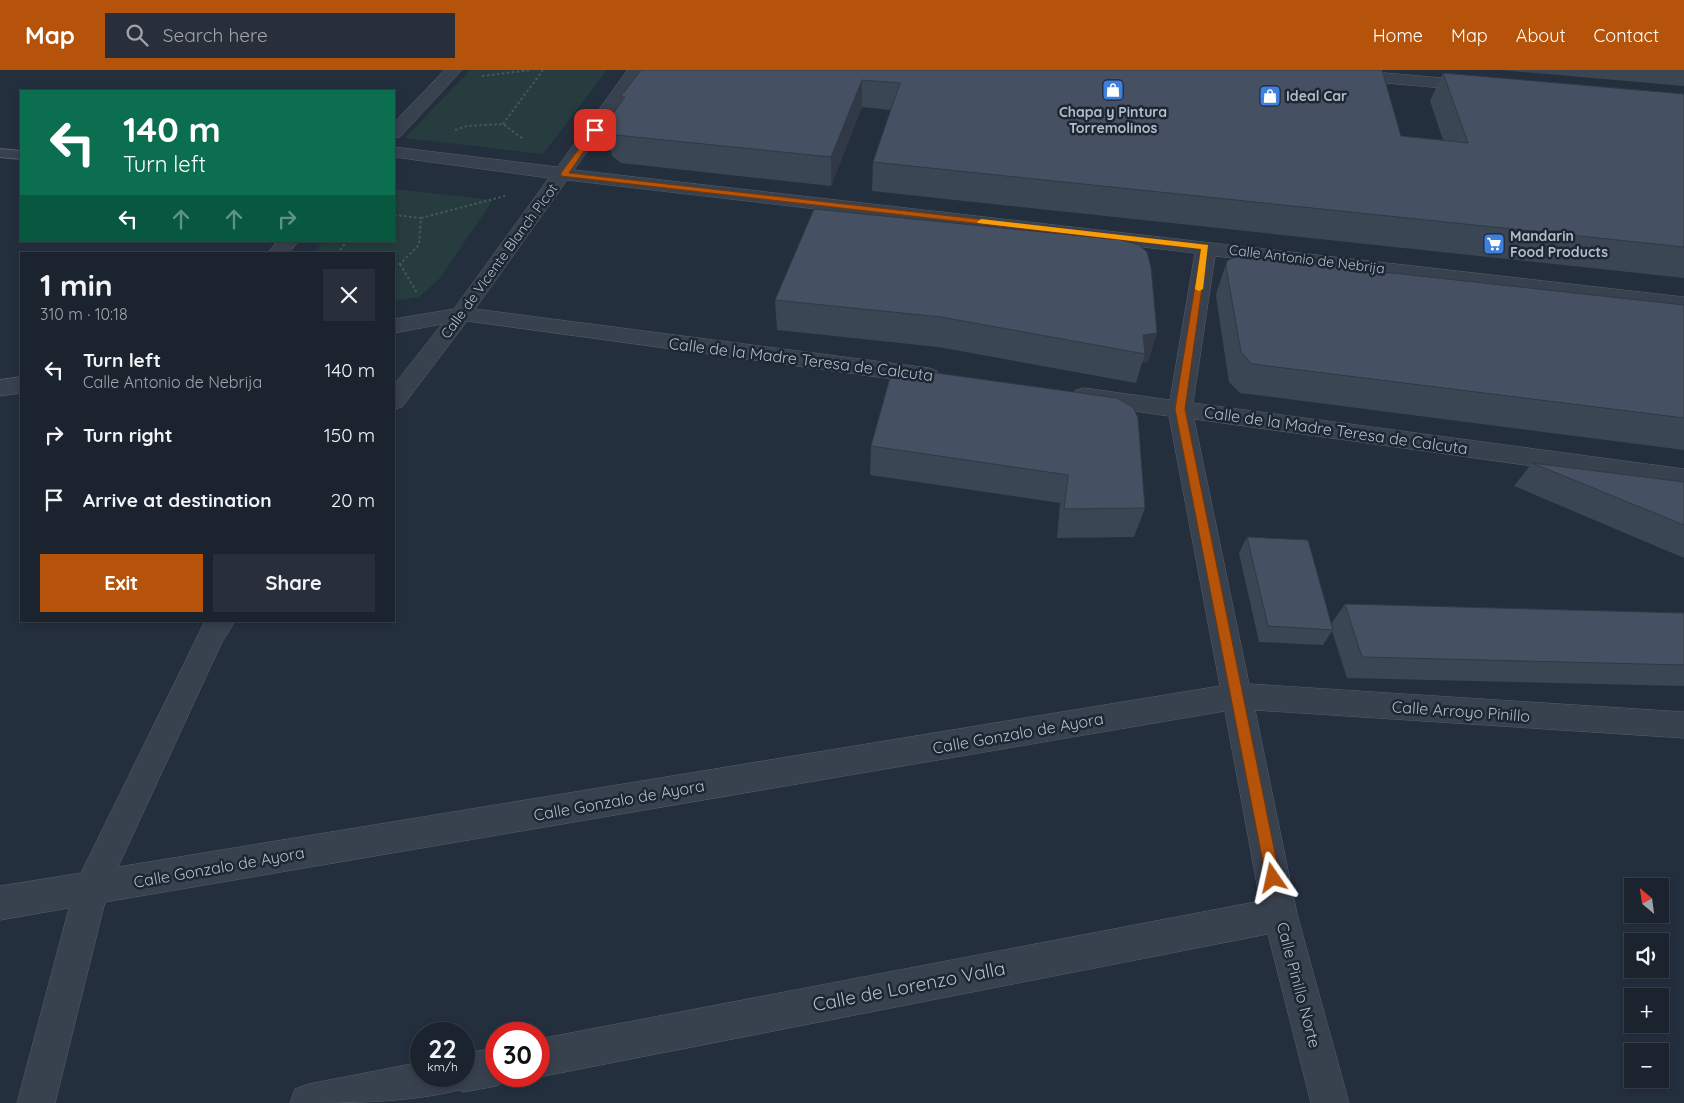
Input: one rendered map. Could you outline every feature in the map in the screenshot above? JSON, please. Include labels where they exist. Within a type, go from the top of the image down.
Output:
[{"type":"street","name":"Calle de Vicente Blanch Picot","points":[[395,400],[462,314],[564,174],[636,70]]},
{"type":"street","points":[[1296,70],[1495,88]]},
{"type":"street","points":[[395,131],[448,76]]},
{"type":"street","name":"Calle Antonio de Nebrija","points":[[395,152],[564,174],[1206,247],[1684,304]]},
{"type":"street","points":[[279,252],[288,242]]},
{"type":"street","name":"Calle Pinillo Norte","points":[[1206,247],[1180,409],[1280,914],[1330,1103]]},
{"type":"street","name":"Calle de la Madre Teresa de Calcuta","points":[[395,326],[462,314],[954,379]]},
{"type":"street","points":[[0,388],[20,385]]},
{"type":"street","name":"Calle de la Madre Teresa de Calcuta","points":[[1062,393],[1684,478]]},
{"type":"street","points":[[36,1103],[91,888],[216,628]]},
{"type":"street","name":"Calle Arroyo Pinillo","points":[[1238,696],[1684,726]]},
{"type":"street","name":"Calle Gonzalo de Ayora","points":[[0,903],[1238,696]]},
{"type":"street","name":"Calle de Lorenzo Valla","points":[[550,1056],[1280,914]]},
{"type":"street","points":[[309,1103],[410,1083]]},
{"type":"lane","points":[[0,153],[20,155]]},
{"type":"path","points":[[448,76],[531,70]]},
{"type":"path","points":[[503,124],[543,70]]},
{"type":"path","points":[[395,215],[421,218],[493,200],[564,174]]},
{"type":"path","points":[[395,264],[400,264],[419,245],[421,218]]},
{"type":"path","points":[[339,252],[346,242]]},
{"type":"green space","points":[[470,70],[607,70],[543,154],[405,138]]},
{"type":"green space","points":[[395,189],[493,200],[440,278],[419,297],[395,301],[395,252],[314,252],[323,242],[395,242]]},
{"type":"building","points":[[641,70],[1382,70],[1401,136],[1468,143],[1443,73],[1684,94],[1684,247],[873,162],[900,83],[862,80],[831,157],[616,135],[607,128],[612,115],[625,97],[621,96]]},
{"type":"building","points":[[814,209],[1122,240],[1139,245],[1147,252],[1151,267],[1157,333],[1143,335],[1145,354],[941,317],[775,300]]},
{"type":"building","points":[[1237,256],[1684,305],[1684,418],[1252,364],[1241,352],[1226,267],[1227,261]]},
{"type":"building","points":[[893,367],[1117,398],[1133,407],[1138,418],[1145,508],[1064,509],[1068,475],[871,446]]},
{"type":"building","points":[[1532,463],[1684,482],[1684,525]]},
{"type":"building","points":[[1247,537],[1308,540],[1333,630],[1268,626]]},
{"type":"building","points":[[1345,604],[1684,613],[1684,665],[1362,657]]},
{"type":"slow traffic","points":[[981,222],[1206,247],[1199,289]]},
{"type":"place","name":"Chapa y Pintura Torremolinos","points":[[1113,90]]},
{"type":"place","name":"Ideal Car","points":[[1270,96]]},
{"type":"place","name":"Mandarin Food Products","points":[[1494,244]]},
{"type":"route","points":[[595,130],[564,174],[1206,247],[1180,409],[1273,878]]}]
